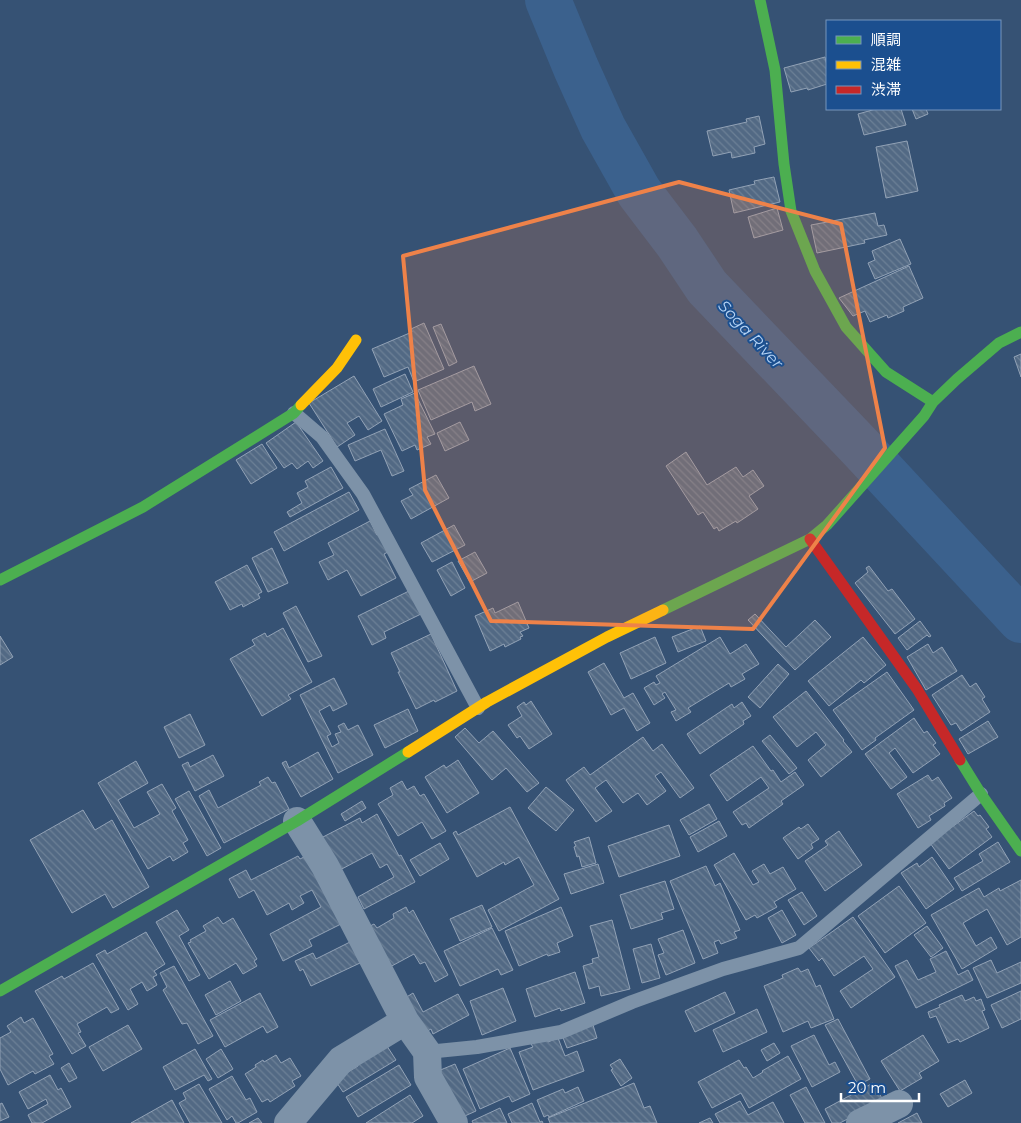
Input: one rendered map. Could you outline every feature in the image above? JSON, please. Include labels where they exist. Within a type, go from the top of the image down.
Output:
[{"type":"street","points":[[760,0],[775,70],[784,164],[791,211],[814,271],[846,327],[886,372],[933,402]]},
{"type":"street","points":[[0,991],[297,822],[478,708],[607,638],[810,539],[827,525],[924,416],[933,402],[999,343],[1021,332]]},
{"type":"street","points":[[0,580],[143,507],[294,413],[337,368],[356,340]]},
{"type":"street","points":[[810,539],[917,689],[981,794],[1021,851]]},
{"type":"street","points":[[297,822],[325,866],[405,1021],[427,1052],[428,1078],[454,1123]]},
{"type":"street","points":[[288,1123],[341,1060],[405,1021]]},
{"type":"street","points":[[860,1123],[900,1104]]},
{"type":"lane","points":[[294,413],[322,437],[363,494],[478,708]]},
{"type":"lane","points":[[427,1052],[477,1047],[561,1032],[632,1002],[714,972],[799,948],[981,794]]},
{"type":"highlighted area","points":[[679,182],[841,224],[885,448],[753,629],[491,621],[425,490],[403,256]]},
{"type":"building","points":[[825,57],[826,84],[808,90],[807,88],[791,92],[784,68]]},
{"type":"building","points":[[872,110],[901,110],[906,125],[864,135],[858,114]]},
{"type":"building","points":[[912,110],[926,110],[928,114],[916,119]]},
{"type":"building","points":[[759,116],[765,144],[754,147],[755,153],[732,158],[731,152],[713,156],[707,131],[747,122],[746,119]]},
{"type":"building","points":[[907,141],[918,191],[886,198],[876,147]]},
{"type":"building","points":[[774,177],[780,202],[734,213],[729,190],[755,184],[754,181]]},
{"type":"building","points":[[777,208],[783,230],[754,238],[748,217]]},
{"type":"building","points":[[875,213],[878,226],[884,225],[887,235],[864,240],[865,243],[817,253],[811,225]]},
{"type":"building","points":[[900,239],[911,264],[875,279],[868,263],[875,260],[872,251]]},
{"type":"building","points":[[909,266],[923,298],[903,307],[904,311],[888,318],[887,315],[870,322],[865,311],[853,316],[839,298]]},
{"type":"building","points":[[424,323],[444,369],[414,382],[408,367],[384,377],[372,349],[412,332],[411,329]]},
{"type":"building","points":[[441,324],[457,362],[449,366],[433,327]]},
{"type":"building","points":[[1021,354],[1021,377],[1014,357]]},
{"type":"building","points":[[474,366],[491,404],[475,411],[472,402],[431,420],[418,390]]},
{"type":"building","points":[[405,374],[413,392],[381,407],[373,389]]},
{"type":"building","points":[[354,376],[382,421],[368,430],[359,416],[347,423],[355,435],[337,447],[309,403]]},
{"type":"building","points":[[415,393],[435,434],[427,437],[431,444],[417,450],[415,445],[402,451],[384,414],[403,405],[401,399]]},
{"type":"building","points":[[296,422],[323,461],[313,468],[308,461],[297,469],[292,463],[284,468],[266,443]]},
{"type":"building","points":[[460,422],[469,440],[445,451],[437,433]]},
{"type":"building","points":[[385,429],[404,471],[392,476],[381,450],[355,461],[348,445]]},
{"type":"building","points":[[262,444],[277,468],[251,484],[236,460]]},
{"type":"building","points":[[686,452],[707,485],[736,467],[743,477],[753,470],[764,486],[749,496],[758,509],[737,523],[736,521],[719,531],[717,527],[714,529],[703,512],[698,515],[666,466]]},
{"type":"building","points":[[331,467],[343,488],[290,517],[287,512],[302,503],[297,493],[308,487],[305,481]]},
{"type":"building","points":[[436,475],[449,498],[411,519],[401,501],[413,495],[409,489]]},
{"type":"building","points":[[349,492],[359,510],[284,551],[274,532]]},
{"type":"building","points":[[370,521],[388,552],[384,554],[396,578],[361,596],[347,570],[328,580],[319,562],[334,555],[328,543]]},
{"type":"building","points":[[454,525],[465,545],[432,562],[421,543]]},
{"type":"building","points":[[272,548],[288,583],[268,592],[252,558]]},
{"type":"building","points":[[475,552],[487,573],[470,582],[458,561]]},
{"type":"building","points":[[452,562],[465,588],[451,596],[437,570]]},
{"type":"building","points":[[247,565],[262,592],[258,594],[260,598],[243,607],[242,604],[230,610],[215,582]]},
{"type":"building","points":[[869,566],[888,591],[892,589],[915,619],[895,634],[855,583],[868,572],[866,568]]},
{"type":"building","points":[[409,591],[421,614],[384,632],[386,638],[372,645],[358,616]]},
{"type":"building","points":[[518,602],[529,628],[520,632],[523,636],[520,637],[521,639],[505,647],[504,644],[490,651],[475,616],[493,608],[495,613]]},
{"type":"building","points":[[296,606],[322,656],[308,662],[283,613]]},
{"type":"building","points":[[755,614],[786,647],[815,620],[831,637],[795,670],[748,620]]},
{"type":"building","points":[[920,621],[931,636],[927,635],[907,650],[898,638]]},
{"type":"building","points":[[700,626],[706,641],[678,652],[672,637]]},
{"type":"building","points":[[283,628],[312,682],[288,695],[291,699],[262,716],[230,659],[255,645],[252,640],[265,633],[267,637]]},
{"type":"building","points":[[431,634],[457,691],[416,709],[391,653]]},
{"type":"building","points":[[0,636],[13,657],[0,665]]},
{"type":"building","points":[[655,637],[666,663],[631,679],[620,653]]},
{"type":"building","points":[[720,637],[730,654],[746,644],[759,664],[742,674],[745,679],[731,687],[729,683],[688,708],[691,712],[676,721],[671,712],[676,710],[665,692],[662,694],[665,698],[654,705],[644,688],[654,682],[656,685],[660,683],[656,676]]},
{"type":"building","points":[[863,637],[886,665],[864,683],[861,680],[829,706],[808,681]]},
{"type":"building","points":[[928,644],[933,653],[942,647],[957,671],[926,690],[907,657]]},
{"type":"building","points":[[604,663],[624,698],[633,693],[650,723],[637,731],[624,708],[611,715],[588,672]]},
{"type":"building","points":[[778,664],[789,674],[760,708],[748,697]]},
{"type":"building","points":[[887,672],[914,710],[875,738],[876,740],[862,750],[833,710]]},
{"type":"building","points":[[962,675],[970,687],[976,683],[985,697],[982,699],[990,712],[961,731],[956,723],[951,725],[932,695]]},
{"type":"building","points":[[334,678],[347,704],[333,711],[330,705],[319,711],[331,734],[327,736],[332,747],[339,743],[335,734],[341,732],[338,726],[344,723],[348,730],[358,725],[373,755],[338,773],[300,695]]},
{"type":"building","points":[[806,691],[852,752],[821,777],[808,760],[826,745],[816,732],[797,747],[773,717]]},
{"type":"building","points":[[531,701],[552,734],[529,749],[520,736],[517,738],[508,725],[522,716],[517,707],[524,702],[526,705]]},
{"type":"building","points":[[742,702],[751,716],[743,721],[744,724],[700,754],[687,734],[732,704],[734,708]]},
{"type":"building","points":[[408,709],[418,731],[385,748],[374,725]]},
{"type":"building","points":[[190,714],[205,745],[179,758],[164,727]]},
{"type":"building","points":[[914,718],[924,733],[927,731],[936,743],[933,745],[940,754],[913,773],[895,748],[889,753],[907,777],[891,789],[865,754]]},
{"type":"building","points":[[988,721],[998,737],[968,754],[959,739]]},
{"type":"building","points":[[465,728],[479,743],[493,731],[539,783],[527,792],[506,768],[492,780],[455,737]]},
{"type":"building","points":[[770,735],[797,768],[789,774],[762,741]]},
{"type":"building","points":[[643,737],[653,751],[662,744],[694,788],[680,798],[661,772],[655,776],[666,791],[647,805],[638,793],[623,803],[606,780],[595,788],[612,811],[596,822],[566,780],[584,767],[590,775]]},
{"type":"building","points":[[753,746],[781,782],[795,772],[804,785],[781,801],[783,804],[749,828],[746,823],[742,825],[733,812],[769,788],[761,777],[727,801],[710,775]]},
{"type":"building","points":[[318,752],[333,779],[301,797],[282,763],[286,761],[289,768]]},
{"type":"building","points":[[213,755],[224,776],[195,791],[182,765],[188,762],[190,767]]},
{"type":"building","points":[[458,760],[479,793],[447,813],[425,777],[444,765],[446,768]]},
{"type":"building","points":[[136,761],[148,783],[118,800],[134,828],[160,814],[147,792],[162,784],[176,808],[172,811],[188,840],[183,843],[188,852],[173,861],[170,856],[148,869],[98,783]]},
{"type":"building","points":[[928,775],[932,781],[938,777],[952,798],[944,803],[945,806],[929,816],[931,820],[918,828],[897,794]]},
{"type":"building","points":[[268,777],[272,783],[275,782],[289,809],[224,843],[199,796],[209,790],[218,808],[261,785],[259,782]]},
{"type":"building","points":[[402,781],[407,790],[414,786],[420,796],[424,794],[446,831],[432,839],[422,822],[398,836],[378,804],[393,795],[390,788]]},
{"type":"building","points":[[546,787],[574,810],[556,831],[528,808]]},
{"type":"building","points":[[189,791],[221,848],[207,856],[175,799]]},
{"type":"building","points":[[362,801],[366,808],[345,821],[341,814]]},
{"type":"building","points":[[709,804],[717,819],[689,835],[680,820]]},
{"type":"building","points":[[510,807],[559,899],[499,931],[488,910],[534,885],[519,857],[505,865],[504,862],[477,877],[453,833],[456,831],[458,835]]},
{"type":"building","points":[[83,810],[95,830],[112,820],[149,887],[113,908],[105,894],[72,913],[30,840]]},
{"type":"building","points":[[974,811],[978,816],[980,815],[989,827],[986,829],[992,837],[949,869],[930,843]]},
{"type":"building","points":[[377,814],[415,882],[364,909],[358,897],[394,877],[387,864],[380,868],[372,853],[338,871],[321,838],[360,818],[362,823]]},
{"type":"building","points":[[719,821],[727,836],[698,852],[690,837]]},
{"type":"building","points":[[808,824],[819,839],[811,844],[813,848],[798,859],[783,838],[799,827],[801,829]]},
{"type":"building","points":[[669,825],[680,856],[619,877],[608,846]]},
{"type":"building","points":[[839,831],[862,865],[825,891],[805,861],[828,845],[825,841]]},
{"type":"building","points":[[589,837],[596,863],[582,867],[579,856],[577,857],[574,842]]},
{"type":"building","points":[[998,842],[1010,862],[962,891],[954,878],[983,861],[979,854]]},
{"type":"building","points":[[440,843],[449,859],[420,876],[410,860]]},
{"type":"building","points":[[734,853],[753,885],[759,882],[752,871],[764,864],[770,874],[783,867],[796,889],[774,902],[777,907],[757,918],[755,915],[746,920],[714,865]]},
{"type":"building","points":[[308,855],[343,923],[309,940],[312,946],[283,961],[270,934],[321,907],[312,890],[300,896],[304,903],[292,910],[289,903],[267,915],[254,890],[239,898],[229,879],[246,870],[251,880],[298,856],[300,859]]},
{"type":"building","points":[[932,857],[954,889],[926,909],[901,873],[917,863],[919,867]]},
{"type":"building","points":[[598,864],[604,883],[571,894],[564,874]]},
{"type":"building","points":[[706,866],[715,886],[720,883],[740,930],[734,932],[737,938],[721,944],[719,940],[714,942],[718,953],[703,959],[670,881]]},
{"type":"building","points":[[1021,880],[1021,937],[1007,945],[987,909],[963,923],[976,946],[991,937],[997,948],[962,969],[931,915],[979,888],[984,897],[999,888],[1000,891]]},
{"type":"building","points":[[665,881],[674,909],[661,913],[663,919],[631,929],[620,895]]},
{"type":"building","points":[[899,886],[926,923],[885,953],[858,916]]},
{"type":"building","points":[[802,892],[817,916],[804,925],[788,900]]},
{"type":"building","points":[[482,905],[492,927],[460,941],[450,919]]},
{"type":"building","points":[[406,907],[409,913],[413,910],[448,975],[435,982],[425,962],[420,964],[414,954],[388,968],[366,928],[374,924],[377,928],[394,918],[393,914]]},
{"type":"building","points":[[561,907],[573,936],[557,943],[560,952],[548,956],[547,954],[519,966],[505,931]]},
{"type":"building","points":[[177,910],[189,930],[179,936],[200,975],[189,981],[156,922]]},
{"type":"building","points":[[782,910],[796,935],[782,943],[768,918]]},
{"type":"building","points":[[218,917],[223,924],[233,918],[257,959],[254,961],[257,966],[243,974],[236,963],[209,979],[188,943],[206,931],[203,926]]},
{"type":"building","points":[[853,917],[895,977],[851,1008],[840,991],[873,969],[864,956],[834,976],[822,958],[819,961],[809,948]]},
{"type":"building","points":[[612,920],[630,989],[601,996],[599,986],[589,989],[583,966],[593,963],[592,959],[599,957],[590,926]]},
{"type":"building","points":[[927,926],[943,948],[931,957],[914,935]]},
{"type":"building","points":[[492,928],[513,970],[501,975],[498,969],[460,986],[444,951]]},
{"type":"building","points":[[683,930],[695,963],[666,975],[658,955],[664,953],[658,939]]},
{"type":"building","points":[[146,932],[165,964],[154,971],[157,975],[153,977],[157,985],[147,991],[142,982],[130,989],[138,1004],[128,1010],[96,955],[105,950],[107,954]]},
{"type":"building","points":[[350,942],[360,963],[311,986],[303,969],[300,971],[295,961],[313,953],[316,959]]},
{"type":"building","points":[[651,944],[660,978],[642,983],[633,949]]},
{"type":"building","points":[[946,951],[958,975],[968,970],[973,980],[916,1008],[895,966],[907,960],[918,980],[936,972],[930,959]]},
{"type":"building","points":[[991,960],[997,973],[1021,962],[1021,983],[987,998],[973,968]]},
{"type":"building","points":[[93,963],[119,1009],[111,1013],[107,1007],[77,1024],[81,1032],[78,1033],[86,1046],[72,1054],[35,991],[62,976],[64,979]]},
{"type":"building","points":[[174,966],[213,1036],[198,1044],[187,1023],[182,1024],[163,990],[167,987],[160,973]]},
{"type":"building","points":[[798,968],[801,972],[808,969],[816,987],[820,985],[834,1019],[811,1028],[808,1021],[783,1032],[764,986],[783,978],[782,975]]},
{"type":"building","points":[[575,972],[585,1003],[561,1011],[560,1008],[535,1017],[526,989]]},
{"type":"building","points":[[230,981],[241,1001],[216,1015],[205,995]]},
{"type":"building","points":[[503,988],[516,1021],[482,1035],[470,1001]]},
{"type":"building","points":[[1021,991],[1021,1019],[1002,1028],[991,1005]]},
{"type":"building","points":[[725,992],[735,1013],[695,1032],[685,1011]]},
{"type":"building","points":[[260,993],[278,1027],[267,1033],[263,1026],[225,1047],[210,1020]]},
{"type":"building","points":[[413,993],[423,1012],[458,994],[469,1015],[433,1034],[431,1029],[424,1033],[405,998]]},
{"type":"building","points":[[962,995],[965,1001],[974,997],[976,1001],[981,999],[985,1010],[982,1011],[989,1028],[960,1042],[958,1039],[948,1043],[936,1016],[930,1018],[928,1012]]},
{"type":"building","points":[[757,1009],[767,1032],[723,1052],[713,1030]]},
{"type":"building","points":[[21,1017],[24,1023],[33,1018],[53,1054],[49,1056],[54,1064],[35,1074],[33,1071],[8,1085],[0,1069],[0,1038],[11,1032],[7,1026]]},
{"type":"building","points":[[838,1019],[870,1079],[858,1085],[825,1025]]},
{"type":"building","points":[[128,1025],[142,1049],[103,1071],[89,1047]]},
{"type":"building","points":[[593,1025],[597,1038],[567,1048],[562,1035]]},
{"type":"building","points":[[814,1035],[829,1065],[835,1062],[840,1072],[812,1087],[791,1046]]},
{"type":"building","points":[[923,1035],[939,1061],[919,1073],[922,1078],[900,1091],[881,1061]]},
{"type":"building","points":[[547,1038],[548,1042],[558,1038],[565,1056],[577,1051],[584,1071],[533,1090],[519,1052],[533,1047],[531,1044]]},
{"type":"building","points":[[385,1043],[396,1060],[343,1092],[335,1080],[358,1066],[355,1061]]},
{"type":"building","points":[[774,1043],[780,1053],[767,1061],[761,1050]]},
{"type":"building","points":[[510,1048],[530,1094],[512,1102],[509,1096],[480,1109],[463,1069]]},
{"type":"building","points":[[195,1049],[212,1079],[208,1081],[204,1075],[175,1090],[163,1067]]},
{"type":"building","points":[[221,1049],[233,1069],[218,1078],[206,1059]]},
{"type":"building","points":[[276,1055],[281,1063],[290,1058],[301,1076],[292,1081],[295,1086],[270,1102],[268,1099],[262,1102],[245,1074],[263,1060],[264,1062]]},
{"type":"building","points":[[788,1056],[801,1079],[749,1108],[741,1093],[712,1108],[698,1082],[739,1060],[753,1078]]},
{"type":"building","points":[[620,1059],[632,1078],[621,1086],[610,1065]]},
{"type":"building","points":[[69,1063],[77,1078],[69,1082],[61,1068]]},
{"type":"building","points":[[455,1064],[476,1111],[458,1119],[438,1071]]},
{"type":"building","points":[[399,1065],[411,1085],[358,1117],[346,1097]]},
{"type":"building","points":[[50,1075],[58,1090],[61,1088],[71,1107],[42,1123],[32,1123],[28,1115],[48,1104],[46,1099],[28,1109],[19,1092]]},
{"type":"building","points":[[232,1076],[246,1100],[250,1098],[257,1112],[238,1123],[236,1123],[232,1116],[227,1120],[209,1089]]},
{"type":"building","points":[[965,1080],[972,1093],[948,1107],[940,1094]]},
{"type":"building","points":[[634,1083],[644,1108],[650,1106],[657,1123],[550,1123],[548,1118]]},
{"type":"building","points":[[873,1083],[883,1100],[840,1123],[832,1123],[825,1109]]},
{"type":"building","points":[[199,1084],[222,1123],[190,1123],[179,1103],[186,1099],[183,1093]]},
{"type":"building","points":[[578,1087],[584,1101],[549,1117],[548,1115],[544,1117],[537,1100],[563,1089],[565,1093]]},
{"type":"building","points":[[806,1087],[825,1123],[805,1123],[790,1095]]},
{"type":"building","points":[[410,1095],[423,1116],[412,1123],[366,1123]]},
{"type":"building","points":[[172,1100],[184,1123],[131,1123]]},
{"type":"building","points":[[740,1101],[748,1115],[773,1102],[784,1123],[720,1123],[715,1114]]},
{"type":"building","points":[[2,1103],[9,1117],[0,1121],[0,1104]]},
{"type":"building","points":[[532,1103],[540,1122],[542,1121],[543,1123],[512,1123],[508,1114]]},
{"type":"building","points":[[500,1108],[507,1123],[473,1123],[472,1121]]},
{"type":"building","points":[[917,1113],[922,1123],[898,1123]]},
{"type":"building","points":[[258,1118],[262,1123],[249,1123]]},
{"type":"building","points":[[710,1118],[713,1123],[699,1123]]},
{"type":"waterway","name":"Soga River","points":[[548,0],[603,128],[639,192],[677,242],[707,287],[860,447],[1021,620]]},
{"type":"traffic: fast","points":[[760,0],[775,70],[784,164],[791,211],[815,271],[846,327],[886,372],[933,402]]},
{"type":"traffic: fast","points":[[663,610],[810,539],[827,525],[924,416],[933,402],[999,343],[1021,332]]},
{"type":"traffic: fast","points":[[0,580],[143,507],[294,413],[301,405]]},
{"type":"traffic: fast","points":[[0,991],[297,821],[408,752]]},
{"type":"traffic: fast","points":[[960,760],[1021,851]]},
{"type":"traffic: slow","points":[[301,405],[337,368],[356,340]]},
{"type":"traffic: slow","points":[[408,752],[487,702],[607,637],[663,610]]},
{"type":"traffic: jam","points":[[810,539],[917,689],[960,760]]}]
